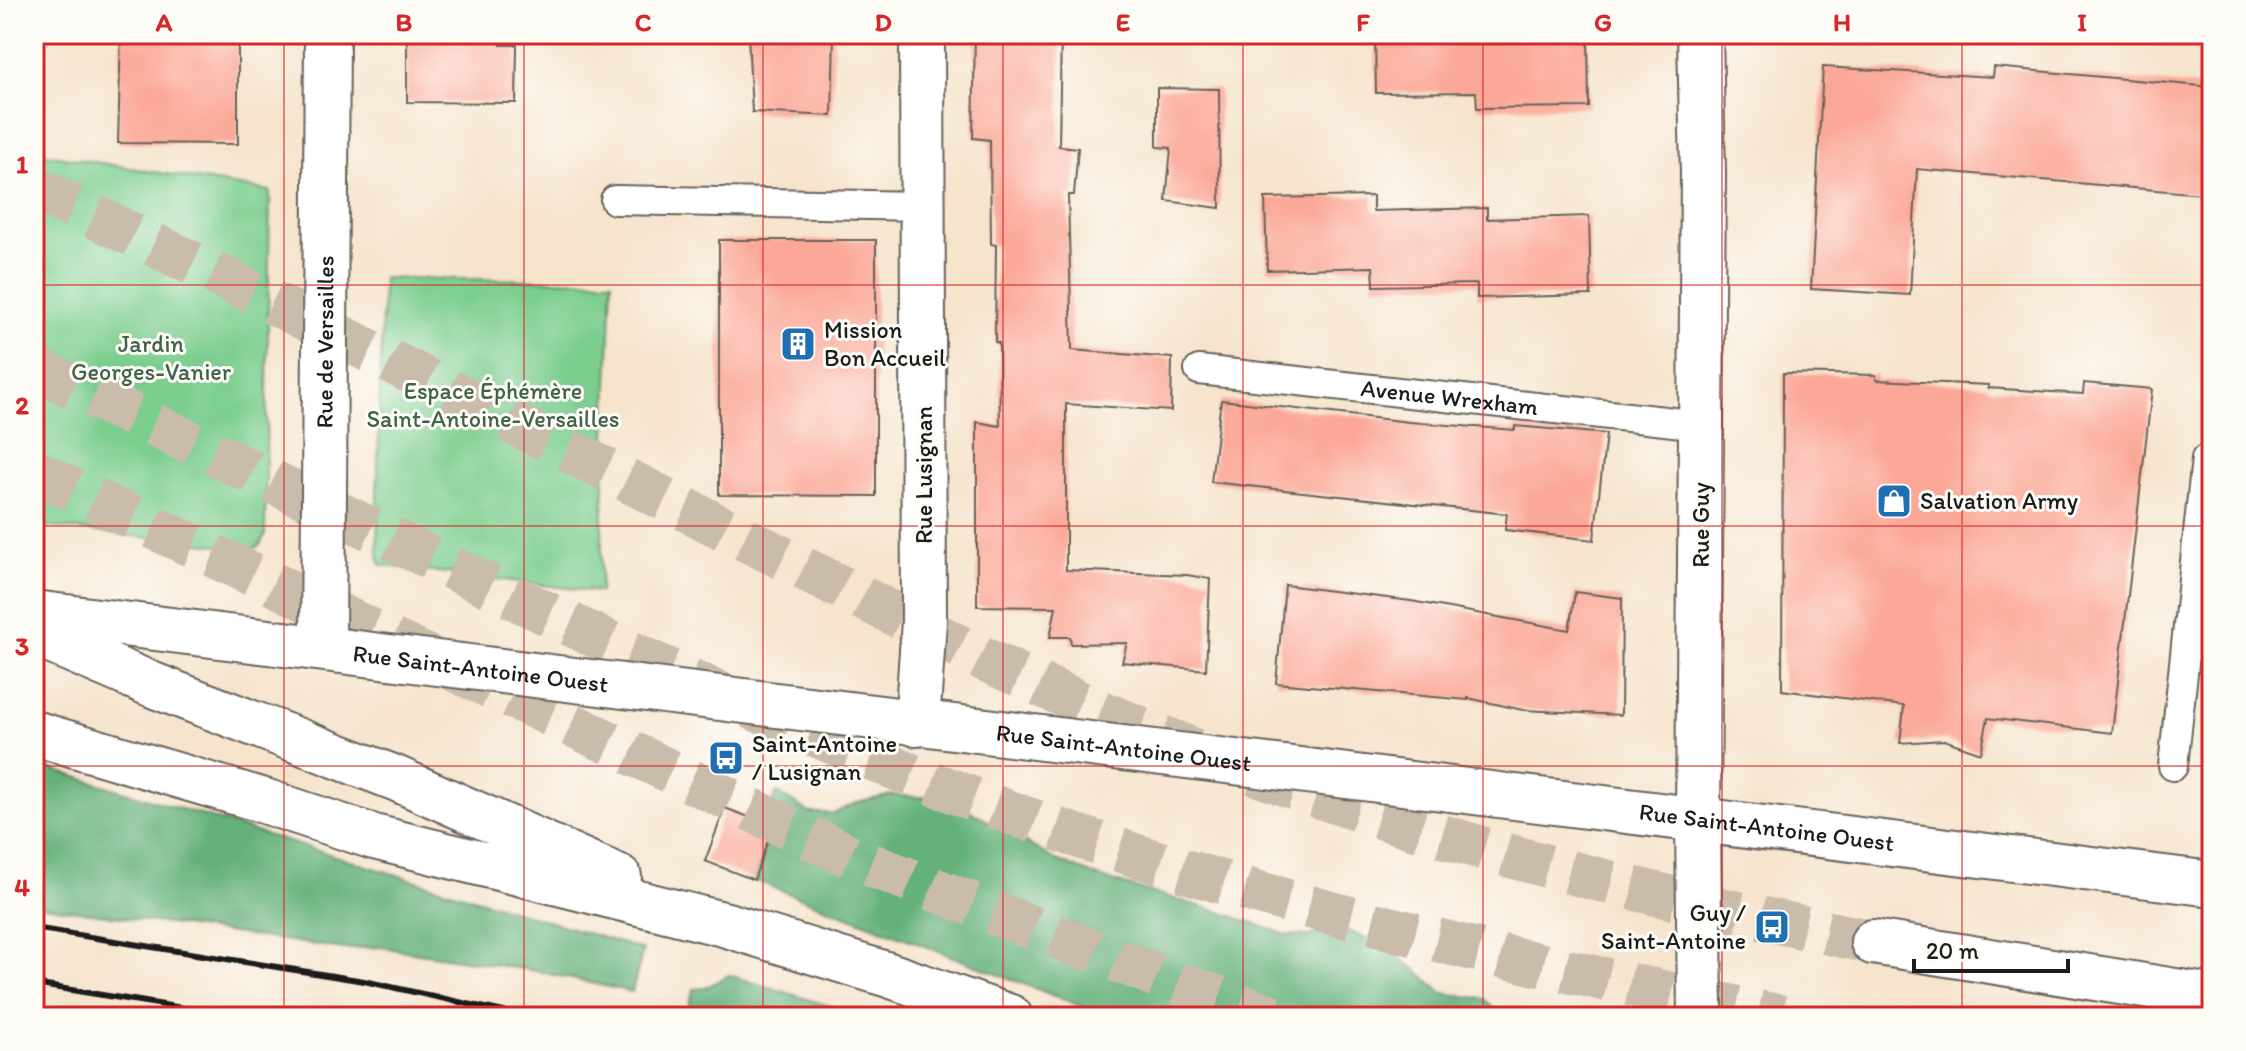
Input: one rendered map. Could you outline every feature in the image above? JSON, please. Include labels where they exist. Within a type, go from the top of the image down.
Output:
[{"type":"main road","name":"Rue de Versailles","points":[[323,648],[327,34]]},
{"type":"main road","name":"Rue Lusignan","points":[[917,724],[924,621],[922,34]]},
{"type":"main road","name":"Rue Guy","points":[[1700,34],[1703,174],[1698,818],[1700,1017]]},
{"type":"main road","name":"Rue Saint-Antoine Ouest","points":[[34,613],[2212,884]]},
{"type":"main road","points":[[34,634],[153,685],[395,778],[727,925]]},
{"type":"main road","points":[[34,733],[374,837],[727,925],[889,975],[1010,1017]]},
{"type":"main road","points":[[1873,942],[2212,997]]},
{"type":"lane","points":[[615,200],[921,206]]},
{"type":"lane","name":"Avenue Wrexham","points":[[1199,370],[1701,425]]},
{"type":"lane","points":[[2173,766],[2206,459],[2212,460]]},
{"type":"green space","name":"Jardin Georges-Vanier","points":[[34,152],[270,191],[265,535],[254,549],[34,525]]},
{"type":"green space","name":"Espace Éphémère Saint-Antoine-Versailles","points":[[383,278],[612,281],[600,592],[381,565],[378,556],[377,502]]},
{"type":"green space","points":[[34,764],[643,950],[632,992],[536,971],[380,947],[345,949],[34,905]]},
{"type":"green space","points":[[777,792],[810,813],[835,813],[856,803],[891,795],[932,798],[972,812],[1056,860],[1101,878],[1214,910],[1287,935],[1310,936],[1324,930],[1349,931],[1379,945],[1411,966],[1443,993],[1485,999],[1496,1011],[1493,1017],[1109,1017],[754,880],[773,827],[762,822]]},
{"type":"green space","points":[[729,975],[866,1017],[726,1017],[688,1007],[694,989],[705,988]]},
{"type":"building","points":[[121,34],[238,34],[238,144],[118,143]]},
{"type":"building","points":[[407,34],[500,34],[501,45],[517,45],[516,103],[407,102]]},
{"type":"building","points":[[748,34],[834,34],[832,116],[752,112]]},
{"type":"building","points":[[975,34],[1061,34],[1059,146],[1078,148],[1074,195],[1068,195],[1072,350],[1172,358],[1171,411],[1066,404],[1066,570],[1187,575],[1210,579],[1206,670],[1122,662],[1127,643],[1071,644],[1070,637],[1050,637],[1056,607],[977,606],[977,422],[1000,426],[999,343],[995,342],[996,245],[991,244],[990,140],[973,138]]},
{"type":"building","points":[[1375,34],[1588,34],[1589,107],[1477,108],[1476,92],[1376,93]]},
{"type":"building","points":[[1823,67],[1993,77],[1994,67],[2212,87],[2212,195],[1917,169],[1910,295],[1811,289]]},
{"type":"building","points":[[1157,88],[1219,89],[1220,208],[1166,201],[1171,148],[1157,147]]},
{"type":"building","points":[[1373,196],[1373,211],[1487,208],[1487,219],[1589,216],[1591,295],[1477,298],[1477,284],[1374,286],[1373,267],[1267,270],[1265,198]]},
{"type":"building","name":"Mission Bon Accueil","points":[[719,240],[876,240],[876,496],[719,495]]},
{"type":"building","name":"Salvation Army","points":[[1783,373],[1876,375],[1876,380],[1989,385],[1988,388],[2083,394],[2084,383],[2152,389],[2112,733],[1988,718],[1981,753],[1944,740],[1900,743],[1904,706],[1782,690]]},
{"type":"building","points":[[1221,400],[1409,422],[1515,430],[1515,426],[1606,434],[1594,540],[1505,530],[1507,514],[1211,482]]},
{"type":"building","points":[[1285,585],[1411,601],[1569,630],[1575,592],[1622,598],[1621,715],[1523,710],[1468,698],[1276,683]]},
{"type":"building","points":[[725,808],[773,826],[754,880],[705,861]]},
{"type":"tunnel","points":[[34,188],[220,276],[988,661],[1194,750]]},
{"type":"tunnel","points":[[34,368],[656,664],[789,724],[992,806],[1089,840],[1284,900],[1482,951],[1782,1017]]},
{"type":"tunnel","points":[[34,471],[858,860],[1168,980],[1274,1017]]},
{"type":"tunnel","points":[[1254,773],[1406,825],[1560,870],[1873,942]]},
{"type":"railway","points":[[34,928],[364,981],[527,1017]]},
{"type":"railway","points":[[34,984],[238,1017]]},
{"type":"railway","points":[[34,1014],[52,1017]]},
{"type":"place","name":"Mission Bon Accueil","points":[[798,344]]},
{"type":"place","name":"Salvation Army","points":[[1894,501]]},
{"type":"place","name":"Saint-Antoine / Lusignan","points":[[726,758]]},
{"type":"place","name":"Guy / Saint-Antoine","points":[[1772,927]]}]
